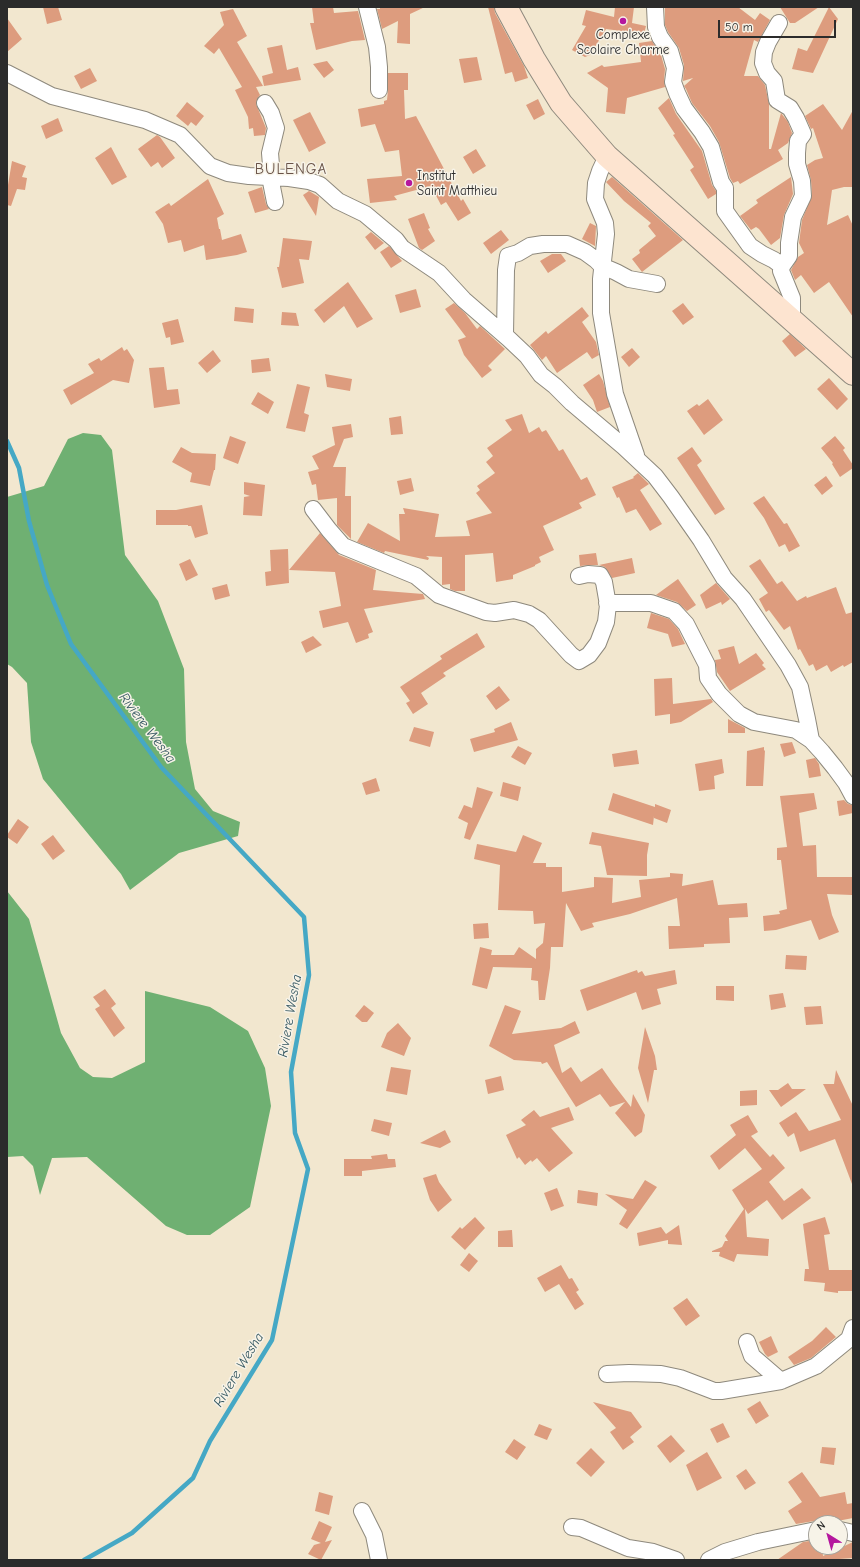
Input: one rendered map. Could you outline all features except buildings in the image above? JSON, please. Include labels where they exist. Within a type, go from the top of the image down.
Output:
[{"type":"street","points":[[367,7],[377,47],[379,90]]},
{"type":"street","points":[[506,7],[534,59],[561,103],[607,156],[851,369]]},
{"type":"street","points":[[656,7],[656,27],[660,37],[670,51],[675,68],[673,82],[676,93],[684,108],[711,147],[721,182],[725,188],[726,211],[750,246],[782,266]]},
{"type":"street","points":[[779,23],[764,52],[763,63],[767,73],[774,81],[777,100],[790,108],[803,134],[798,141],[797,164],[802,181],[803,196],[793,217],[788,243],[789,256],[782,266],[781,271],[792,298],[792,318]]},
{"type":"street","points":[[7,73],[52,96],[145,120],[180,135],[210,166],[228,173],[302,180],[320,185],[338,201],[365,214],[396,240],[402,248],[439,273],[464,300],[527,356],[541,375],[556,386],[572,403],[602,427],[655,476],[701,540],[724,578],[743,599],[788,665],[800,687],[808,719],[810,740]]},
{"type":"street","points":[[265,103],[271,113],[276,128],[270,153],[272,165],[270,178],[275,202]]},
{"type":"street","points":[[607,156],[596,183],[595,199],[605,223],[606,234],[602,266],[601,313],[609,368],[619,409],[637,459]]},
{"type":"street","points":[[505,335],[506,270],[508,256],[518,253],[530,246],[542,244],[567,244],[585,252],[602,266],[629,279],[657,284]]},
{"type":"street","points":[[313,509],[343,546],[416,576],[439,595],[486,612],[495,613],[514,610],[529,614],[538,620],[571,655],[579,661],[589,654],[602,634],[606,622],[607,603],[604,582],[600,575],[588,574],[579,576]]},
{"type":"street","points":[[607,603],[651,603],[674,611],[686,624],[707,665],[708,678],[719,694],[739,714],[754,722],[796,730],[810,740],[835,768],[853,796]]},
{"type":"street","points":[[607,1374],[661,1374],[680,1378],[714,1391],[721,1392],[781,1382],[816,1366],[849,1339],[853,1328]]},
{"type":"street","points":[[747,1342],[752,1356],[781,1382]]},
{"type":"street","points":[[362,1511],[374,1534],[378,1560]]},
{"type":"street","points":[[572,1527],[580,1528],[628,1548],[653,1552],[676,1560]]},
{"type":"street","points":[[709,1560],[725,1552],[758,1542],[808,1532]]},
{"type":"green space","points":[[83,433],[101,435],[112,450],[125,555],[158,601],[184,669],[186,742],[195,789],[213,811],[240,822],[238,836],[179,853],[130,890],[121,874],[43,779],[31,742],[27,683],[12,667],[7,664],[7,497],[44,486],[68,439]]},
{"type":"green space","points":[[7,891],[29,919],[61,1033],[80,1068],[93,1077],[112,1078],[145,1062],[145,991],[210,1007],[248,1031],[265,1068],[271,1106],[250,1207],[210,1235],[187,1235],[166,1226],[87,1157],[52,1158],[40,1195],[33,1166],[23,1156],[7,1157]]},
{"type":"waterway","name":"Riviere Wesha","points":[[7,441],[19,468],[29,521],[47,585],[71,644],[161,767],[304,917],[309,975],[291,1072],[295,1133],[308,1169],[272,1340],[210,1441],[193,1478],[132,1533],[84,1560]]},
{"type":"place","name":"Complexe Scolaire Charme","points":[[623,21]]},
{"type":"place","name":"Institut Saint Matthieu","points":[[409,183]]},
{"type":"district","name":"BULENGA","points":[[291,170]]}]
